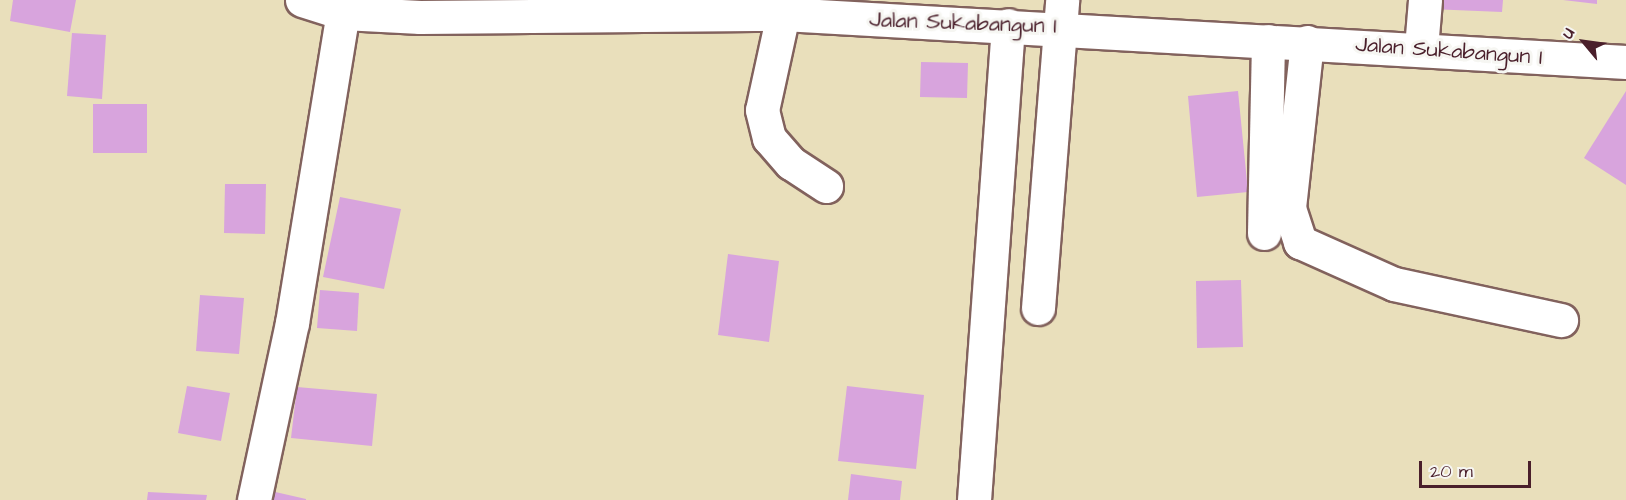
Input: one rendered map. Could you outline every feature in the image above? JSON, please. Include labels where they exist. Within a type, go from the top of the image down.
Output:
[{"type":"street","name":"Jalan Sukabangun I","points":[[302,0],[343,13],[783,14],[901,11],[1008,25],[1060,13],[1269,41],[1421,48],[1626,62]]},
{"type":"street","points":[[1421,48],[1425,0]]},
{"type":"street","points":[[254,500],[292,323],[343,13]]},
{"type":"street","points":[[1038,308],[1060,13]]},
{"type":"street","points":[[783,14],[762,110],[769,138],[791,163],[826,186]]},
{"type":"street","points":[[974,500],[1008,25]]},
{"type":"street","points":[[1263,233],[1269,41]]},
{"type":"street","points":[[1307,42],[1289,208],[1300,242],[1394,284],[1561,320]]},
{"type":"building","points":[[13,0],[76,0],[70,32],[10,21]]},
{"type":"building","points":[[1430,0],[1503,0],[1502,12],[1430,9]]},
{"type":"building","points":[[1563,0],[1597,0],[1597,4]]},
{"type":"building","points":[[72,33],[106,35],[102,99],[67,96]]},
{"type":"building","points":[[921,62],[968,63],[967,98],[920,97]]},
{"type":"building","points":[[1238,91],[1248,192],[1197,197],[1188,96]]},
{"type":"building","points":[[1626,91],[1626,185],[1584,158]]},
{"type":"building","points":[[93,104],[147,104],[147,153],[93,153]]},
{"type":"building","points":[[225,184],[266,184],[265,234],[224,233]]},
{"type":"building","points":[[340,197],[401,209],[384,289],[323,277]]},
{"type":"building","points":[[728,254],[779,261],[769,342],[718,335]]},
{"type":"building","points":[[1241,280],[1243,347],[1197,348],[1196,281]]},
{"type":"building","points":[[320,290],[359,293],[357,331],[317,328]]},
{"type":"building","points":[[200,295],[244,298],[239,354],[196,351]]},
{"type":"building","points":[[187,386],[230,393],[221,441],[178,433]]},
{"type":"building","points":[[847,386],[924,395],[916,469],[838,461]]},
{"type":"building","points":[[297,387],[377,394],[372,446],[291,438]]},
{"type":"building","points":[[851,474],[902,481],[900,500],[848,500]]},
{"type":"building","points":[[271,491],[306,499],[306,500],[269,500]]},
{"type":"building","points":[[148,492],[207,495],[206,500],[147,500]]}]
